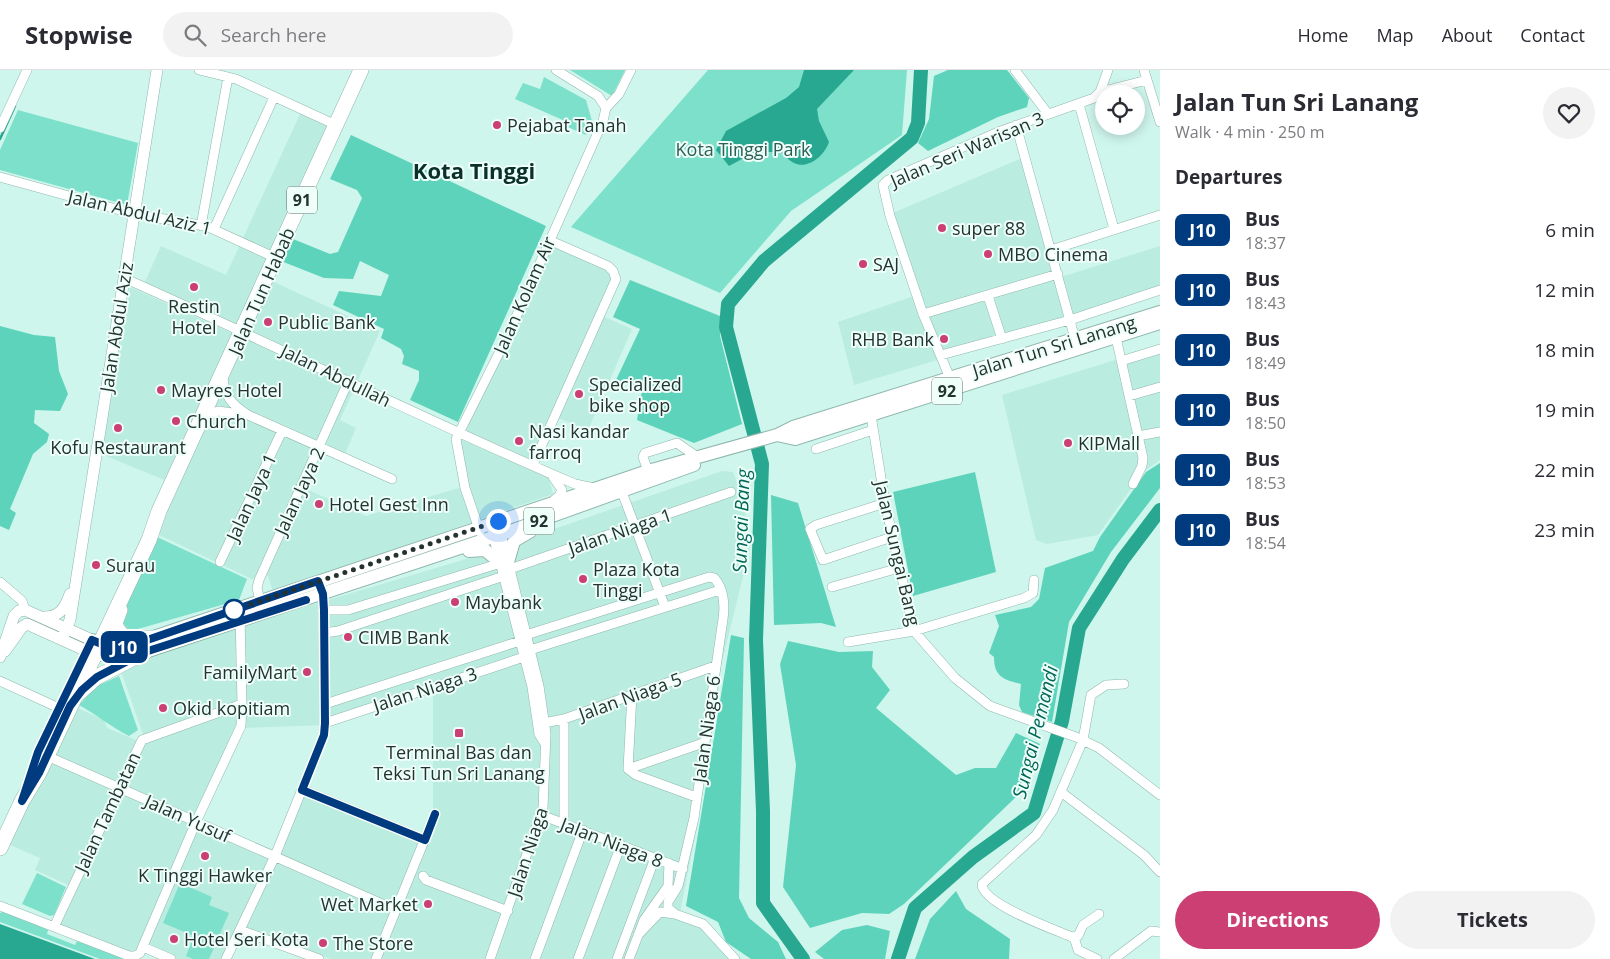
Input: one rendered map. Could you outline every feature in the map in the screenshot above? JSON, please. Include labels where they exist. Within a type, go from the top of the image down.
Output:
[{"type":"highway","name":"Jalan Tun Habab","points":[[93,647],[149,540],[159,511],[204,418],[361,70]]},
{"type":"highway","name":"Jalan Tun Habab","points":[[93,647],[142,534],[159,511]]},
{"type":"highway","points":[[125,589],[116,620],[118,631],[133,638],[154,638]]},
{"type":"highway","points":[[0,848],[93,647]]},
{"type":"highway","points":[[65,707],[97,677],[145,652]]},
{"type":"main road","name":"Jalan Tun Sri Lanang","points":[[776,435],[795,439],[871,415],[1115,332],[1160,312]]},
{"type":"main road","name":"Jalan Tun Sri Lanang","points":[[93,647],[113,658],[145,652],[240,615],[260,601],[648,471],[696,456],[731,449],[1075,339],[1160,323]]},
{"type":"main road","name":"Jalan Tun Sri Lanang","points":[[93,647],[124,648],[154,638],[323,594],[577,508],[719,456],[731,449]]},
{"type":"main road","points":[[443,554],[482,549],[492,553],[506,567],[512,545],[517,538],[569,517],[577,508]]},
{"type":"street","name":"Jalan Abdul Aziz","points":[[75,583],[157,70]]},
{"type":"street","points":[[198,70],[228,76],[336,125]]},
{"type":"street","points":[[556,70],[598,96],[606,108]]},
{"type":"street","name":"Jalan Kolam Air","points":[[489,524],[465,488],[456,448],[458,433],[508,335],[603,121],[606,108],[619,94],[632,70]]},
{"type":"street","points":[[1015,70],[1048,114]]},
{"type":"street","points":[[1103,85],[1108,70]]},
{"type":"street","points":[[1144,70],[1160,122]]},
{"type":"street","points":[[0,128],[25,71]]},
{"type":"street","points":[[202,226],[228,76]]},
{"type":"street","name":"Jalan Seri Warisan 3","points":[[1127,85],[1147,80]]},
{"type":"street","points":[[214,229],[274,97]]},
{"type":"street","name":"Jalan Seri Warisan 3","points":[[950,378],[923,314],[890,216],[883,185],[888,180],[1016,125],[1095,97]]},
{"type":"street","points":[[1079,104],[1114,229]]},
{"type":"street","points":[[1016,125],[1075,339]]},
{"type":"street","name":"Jalan Abdul Aziz 1","points":[[0,177],[134,214],[214,229],[276,258]]},
{"type":"street","points":[[1050,250],[1160,216]]},
{"type":"street","points":[[533,465],[616,279],[614,271],[608,266],[549,240]]},
{"type":"street","points":[[923,314],[1058,274]]},
{"type":"street","name":"Jalan Abdullah","points":[[124,278],[243,331],[458,433],[581,486],[601,487]]},
{"type":"street","points":[[941,355],[1070,320],[1160,290]]},
{"type":"street","points":[[988,296],[1002,339]]},
{"type":"street","points":[[1115,332],[1143,464],[1133,484]]},
{"type":"street","points":[[1121,361],[1160,349]]},
{"type":"street","points":[[222,377],[223,386],[230,401],[248,416]]},
{"type":"street","name":"Jalan Jaya 2","points":[[260,601],[257,588],[259,580],[320,448],[348,382]]},
{"type":"street","points":[[1129,396],[1160,387]]},
{"type":"street","points":[[204,418],[211,413],[226,410],[248,416],[392,479]]},
{"type":"street","name":"Jalan Sungai Bang","points":[[871,415],[892,537],[914,631],[955,678],[990,706],[1080,739],[1099,748],[1160,795]]},
{"type":"street","points":[[816,449],[873,430]]},
{"type":"street","name":"Jalan Jaya 1","points":[[220,562],[282,431]]},
{"type":"street","points":[[1138,436],[1160,432]]},
{"type":"street","points":[[648,471],[643,455],[656,449],[679,443],[696,456]]},
{"type":"street","points":[[543,506],[557,498],[562,492],[561,485],[550,473]]},
{"type":"street","points":[[622,492],[665,607]]},
{"type":"street","name":"Jalan Niaga 1","points":[[324,610],[348,610],[506,567],[635,526],[731,492]]},
{"type":"street","points":[[886,503],[816,525],[810,529],[822,560],[892,537]]},
{"type":"street","name":"Jalan Niaga","points":[[489,524],[506,567],[527,654],[539,734],[544,742]]},
{"type":"street","name":"Jalan Niaga 1","points":[[324,632],[338,631],[506,567]]},
{"type":"street","points":[[832,587],[899,568]]},
{"type":"street","points":[[325,704],[712,577],[716,579],[720,590]]},
{"type":"street","points":[[848,642],[914,631],[1024,598],[1033,593],[1034,580]]},
{"type":"street","points":[[226,959],[275,856],[324,735],[324,610],[323,594],[318,581]]},
{"type":"street","points":[[0,582],[22,602],[26,610]]},
{"type":"street","points":[[43,617],[57,615],[62,611],[75,583]]},
{"type":"street","points":[[65,634],[75,583]]},
{"type":"street","name":"Jalan Niaga 3","points":[[325,723],[720,590]]},
{"type":"street","name":"Jalan Niaga 6","points":[[675,914],[668,908],[668,902],[678,886],[683,869],[696,797],[724,611],[720,590]]},
{"type":"street","points":[[0,658],[14,616],[19,611],[26,610],[43,617],[65,634]]},
{"type":"street","points":[[1,906],[129,956],[138,955],[240,726],[242,704],[240,615]]},
{"type":"street","points":[[0,658],[22,627],[28,624],[65,634],[93,647]]},
{"type":"street","name":"Jalan Niaga","points":[[490,959],[541,815],[544,786],[544,723],[539,686],[527,654]]},
{"type":"street","name":"Jalan Niaga 5","points":[[544,723],[564,719],[715,666]]},
{"type":"street","points":[[0,681],[65,707]]},
{"type":"street","points":[[1097,959],[1078,950],[1074,937],[1006,908],[985,894],[982,884],[988,876],[1036,835],[1061,792],[1080,739],[1091,695],[1106,685],[1124,684]]},
{"type":"street","points":[[628,769],[632,694]]},
{"type":"street","name":"Jalan Tambatan","points":[[54,927],[144,738],[242,704]]},
{"type":"street","points":[[564,719],[564,823]]},
{"type":"street","points":[[628,769],[703,743]]},
{"type":"street","name":"Jalan Yusuf","points":[[42,754],[396,910]]},
{"type":"street","points":[[628,769],[636,775],[696,797]]},
{"type":"street","points":[[302,790],[425,840]]},
{"type":"street","points":[[1061,792],[1144,856],[1160,872]]},
{"type":"street","points":[[376,959],[435,814]]},
{"type":"street","name":"Jalan Niaga 8","points":[[541,815],[683,869]]},
{"type":"street","points":[[534,959],[583,830]]},
{"type":"street","points":[[578,959],[621,845]]},
{"type":"street","points":[[617,959],[655,858]]},
{"type":"street","points":[[629,959],[644,920],[668,886],[668,863]]},
{"type":"street","points":[[423,876],[426,880],[508,911]]},
{"type":"street","points":[[638,935],[660,912],[675,914],[703,924],[735,959]]},
{"type":"street","points":[[1074,937],[1078,936],[1083,925],[1099,914]]},
{"type":"street","points":[[240,930],[319,959]]},
{"type":"street","points":[[1114,959],[1151,931],[1160,932]]},
{"type":"street","points":[[143,947],[171,959]]},
{"type":"shaded area","points":[[804,70],[854,70],[817,109],[819,121],[829,142],[824,152],[810,163],[799,165],[792,162],[781,152],[755,152],[729,166],[716,150],[726,131],[786,98],[799,87]]},
{"type":"shaded area","points":[[948,70],[1007,70],[1029,98],[1027,107],[998,117],[928,151],[918,143],[929,119],[934,76]]},
{"type":"shaded area","points":[[301,112],[329,125],[239,325],[144,284],[161,246],[226,275]]},
{"type":"shaded area","points":[[351,135],[546,226],[458,422],[410,400],[419,380],[419,371],[402,364],[404,356],[401,349],[381,338],[384,329],[333,305],[339,291],[381,296],[389,275],[360,261],[353,279],[324,278],[281,261],[293,239],[330,254],[338,252],[362,198],[357,190],[330,179]]},
{"type":"shaded area","points":[[1027,156],[1061,277],[1160,246],[1160,293],[854,385],[838,322],[914,296],[888,215]]},
{"type":"shaded area","points":[[545,242],[609,270],[612,279],[598,314],[632,329],[588,430],[558,418],[534,469],[548,475],[553,494],[273,591],[266,571],[304,488],[366,516],[462,487],[453,447]]},
{"type":"shaded area","points":[[630,280],[720,316],[720,336],[742,424],[694,443],[637,420],[642,390],[616,380],[640,329],[613,317]]},
{"type":"shaded area","points":[[272,281],[380,331],[340,420],[356,428],[342,461],[316,449],[256,581],[157,534]]},
{"type":"shaded area","points":[[130,287],[234,334],[167,481],[101,454]]},
{"type":"shaded area","points":[[0,326],[34,335],[55,337],[59,371],[68,394],[60,411],[35,410],[34,423],[49,434],[47,442],[33,454],[10,509],[16,513],[9,530],[0,526]]},
{"type":"shaded area","points":[[1160,346],[1160,460],[1143,472],[1098,535],[1047,544],[1036,540],[1002,395]]},
{"type":"shaded area","points":[[1160,463],[1160,488],[1111,552],[1069,622],[1052,722],[1022,712],[1019,705],[1021,684],[1001,676],[994,664],[994,657],[989,653],[999,626],[995,615],[1031,607],[1039,599],[1045,568],[1093,551],[1100,537],[1146,472]]},
{"type":"shaded area","points":[[722,471],[733,472],[741,493],[751,544],[721,666],[699,817],[680,912],[706,922],[736,956],[742,959],[331,959],[244,927],[306,789],[423,836],[433,812],[433,690],[328,725],[242,728],[245,706],[145,740],[120,668],[141,658],[237,627],[473,557]]},
{"type":"shaded area","points":[[975,472],[996,572],[913,596],[893,492]]},
{"type":"shaded area","points":[[771,495],[798,503],[836,627],[821,623],[774,625]]},
{"type":"shaded area","points":[[731,635],[744,638],[739,898],[749,918],[778,942],[786,959],[751,959],[726,942],[718,922],[686,906]]},
{"type":"shaded area","points":[[788,641],[839,652],[873,651],[872,667],[890,690],[876,708],[956,775],[975,768],[996,768],[1016,733],[1040,744],[1016,797],[904,904],[889,914],[862,913],[810,928],[783,887],[796,765],[780,664]]},
{"type":"shaded area","points":[[75,707],[104,720],[107,728],[143,743],[239,711],[238,726],[200,820],[273,853],[223,959],[178,959],[142,943],[135,954],[58,925],[75,888],[35,870],[40,858],[8,844]]},
{"type":"shaded area","points":[[956,891],[966,909],[1010,939],[1009,959],[915,959],[930,919]]},
{"type":"shaded area","points":[[0,924],[95,959],[0,959]]},
{"type":"shaded area","points":[[867,925],[890,931],[885,959],[824,959],[815,952],[842,930]]},
{"type":"green space","points":[[570,70],[625,70],[612,96]]},
{"type":"green space","name":"Kota Tinggi Park","points":[[708,70],[907,70],[902,135],[791,211],[720,293],[571,227]]},
{"type":"green space","points":[[544,77],[586,100],[592,121],[586,135],[563,125],[565,121],[515,99],[523,83],[540,89]]},
{"type":"green space","points":[[18,110],[138,143],[127,205],[0,170],[0,150]]},
{"type":"green space","points":[[157,537],[247,579],[239,600],[131,631],[119,620]]},
{"type":"green space","points":[[119,676],[138,730],[129,736],[79,705],[97,686]]},
{"type":"green space","points":[[37,873],[66,887],[54,915],[50,916],[22,904]]},
{"type":"green space","points":[[180,883],[212,897],[209,905],[229,913],[209,959],[193,959],[186,956],[194,936],[163,923]]},
{"type":"green space","points":[[4,911],[48,930],[47,934],[75,945],[77,941],[125,959],[100,959],[0,922],[0,913]]},
{"type":"waterway","name":"Sungai Bang","points":[[803,959],[763,903],[763,811],[756,640],[762,464],[726,327],[728,304],[764,261],[912,138],[918,123],[921,70]]},
{"type":"waterway","points":[[0,139],[15,106]]},
{"type":"waterway","name":"Sungai Pemandi","points":[[898,959],[915,908],[973,857],[1034,813],[1062,721],[1079,628],[1123,559],[1160,510]]},
{"type":"bus line","name":"J10","points":[[306,600],[145,652],[97,677],[82,690],[70,706],[39,773],[22,801],[38,752],[92,640],[109,647],[124,648],[318,581],[323,594],[324,610],[325,723],[324,735],[302,790],[425,840],[435,814]]},
{"type":"place","name":"Pejabat Tanah","points":[[497,125]]},
{"type":"place","name":"super 88","points":[[942,228]]},
{"type":"place","name":"MBO Cinema","points":[[988,254]]},
{"type":"place","name":"SAJ","points":[[863,264]]},
{"type":"place","name":"Restin Hotel","points":[[194,287]]},
{"type":"place","name":"Public Bank","points":[[268,322]]},
{"type":"place","name":"RHB Bank","points":[[944,339]]},
{"type":"place","name":"Mayres Hotel","points":[[161,390]]},
{"type":"place","name":"Specialized bike shop","points":[[579,394]]},
{"type":"place","name":"Church","points":[[176,421]]},
{"type":"place","name":"Kofu Restaurant","points":[[118,428]]},
{"type":"place","name":"Nasi kandar farroq","points":[[519,441]]},
{"type":"place","name":"KIPMall","points":[[1068,443]]},
{"type":"place","name":"Hotel Gest Inn","points":[[319,504]]},
{"type":"place","name":"Surau","points":[[96,565]]},
{"type":"place","name":"Plaza Kota Tinggi","points":[[583,579]]},
{"type":"place","name":"Maybank","points":[[455,602]]},
{"type":"place","name":"CIMB Bank","points":[[348,637]]},
{"type":"place","name":"FamilyMart","points":[[307,672]]},
{"type":"place","name":"Okid kopitiam","points":[[163,708]]},
{"type":"place","name":"Terminal Bas dan Teksi Tun Sri Lanang","points":[[459,733]]},
{"type":"place","name":"K Tinggi Hawker","points":[[205,856]]},
{"type":"place","name":"Wet Market","points":[[428,904]]},
{"type":"place","name":"Hotel Seri Kota","points":[[174,939]]},
{"type":"place","name":"The Store","points":[[323,943]]},
{"type":"district","name":"Kota Tinggi","points":[[474,170]]},
{"type":"route","points":[[234,610],[498,521]]}]
